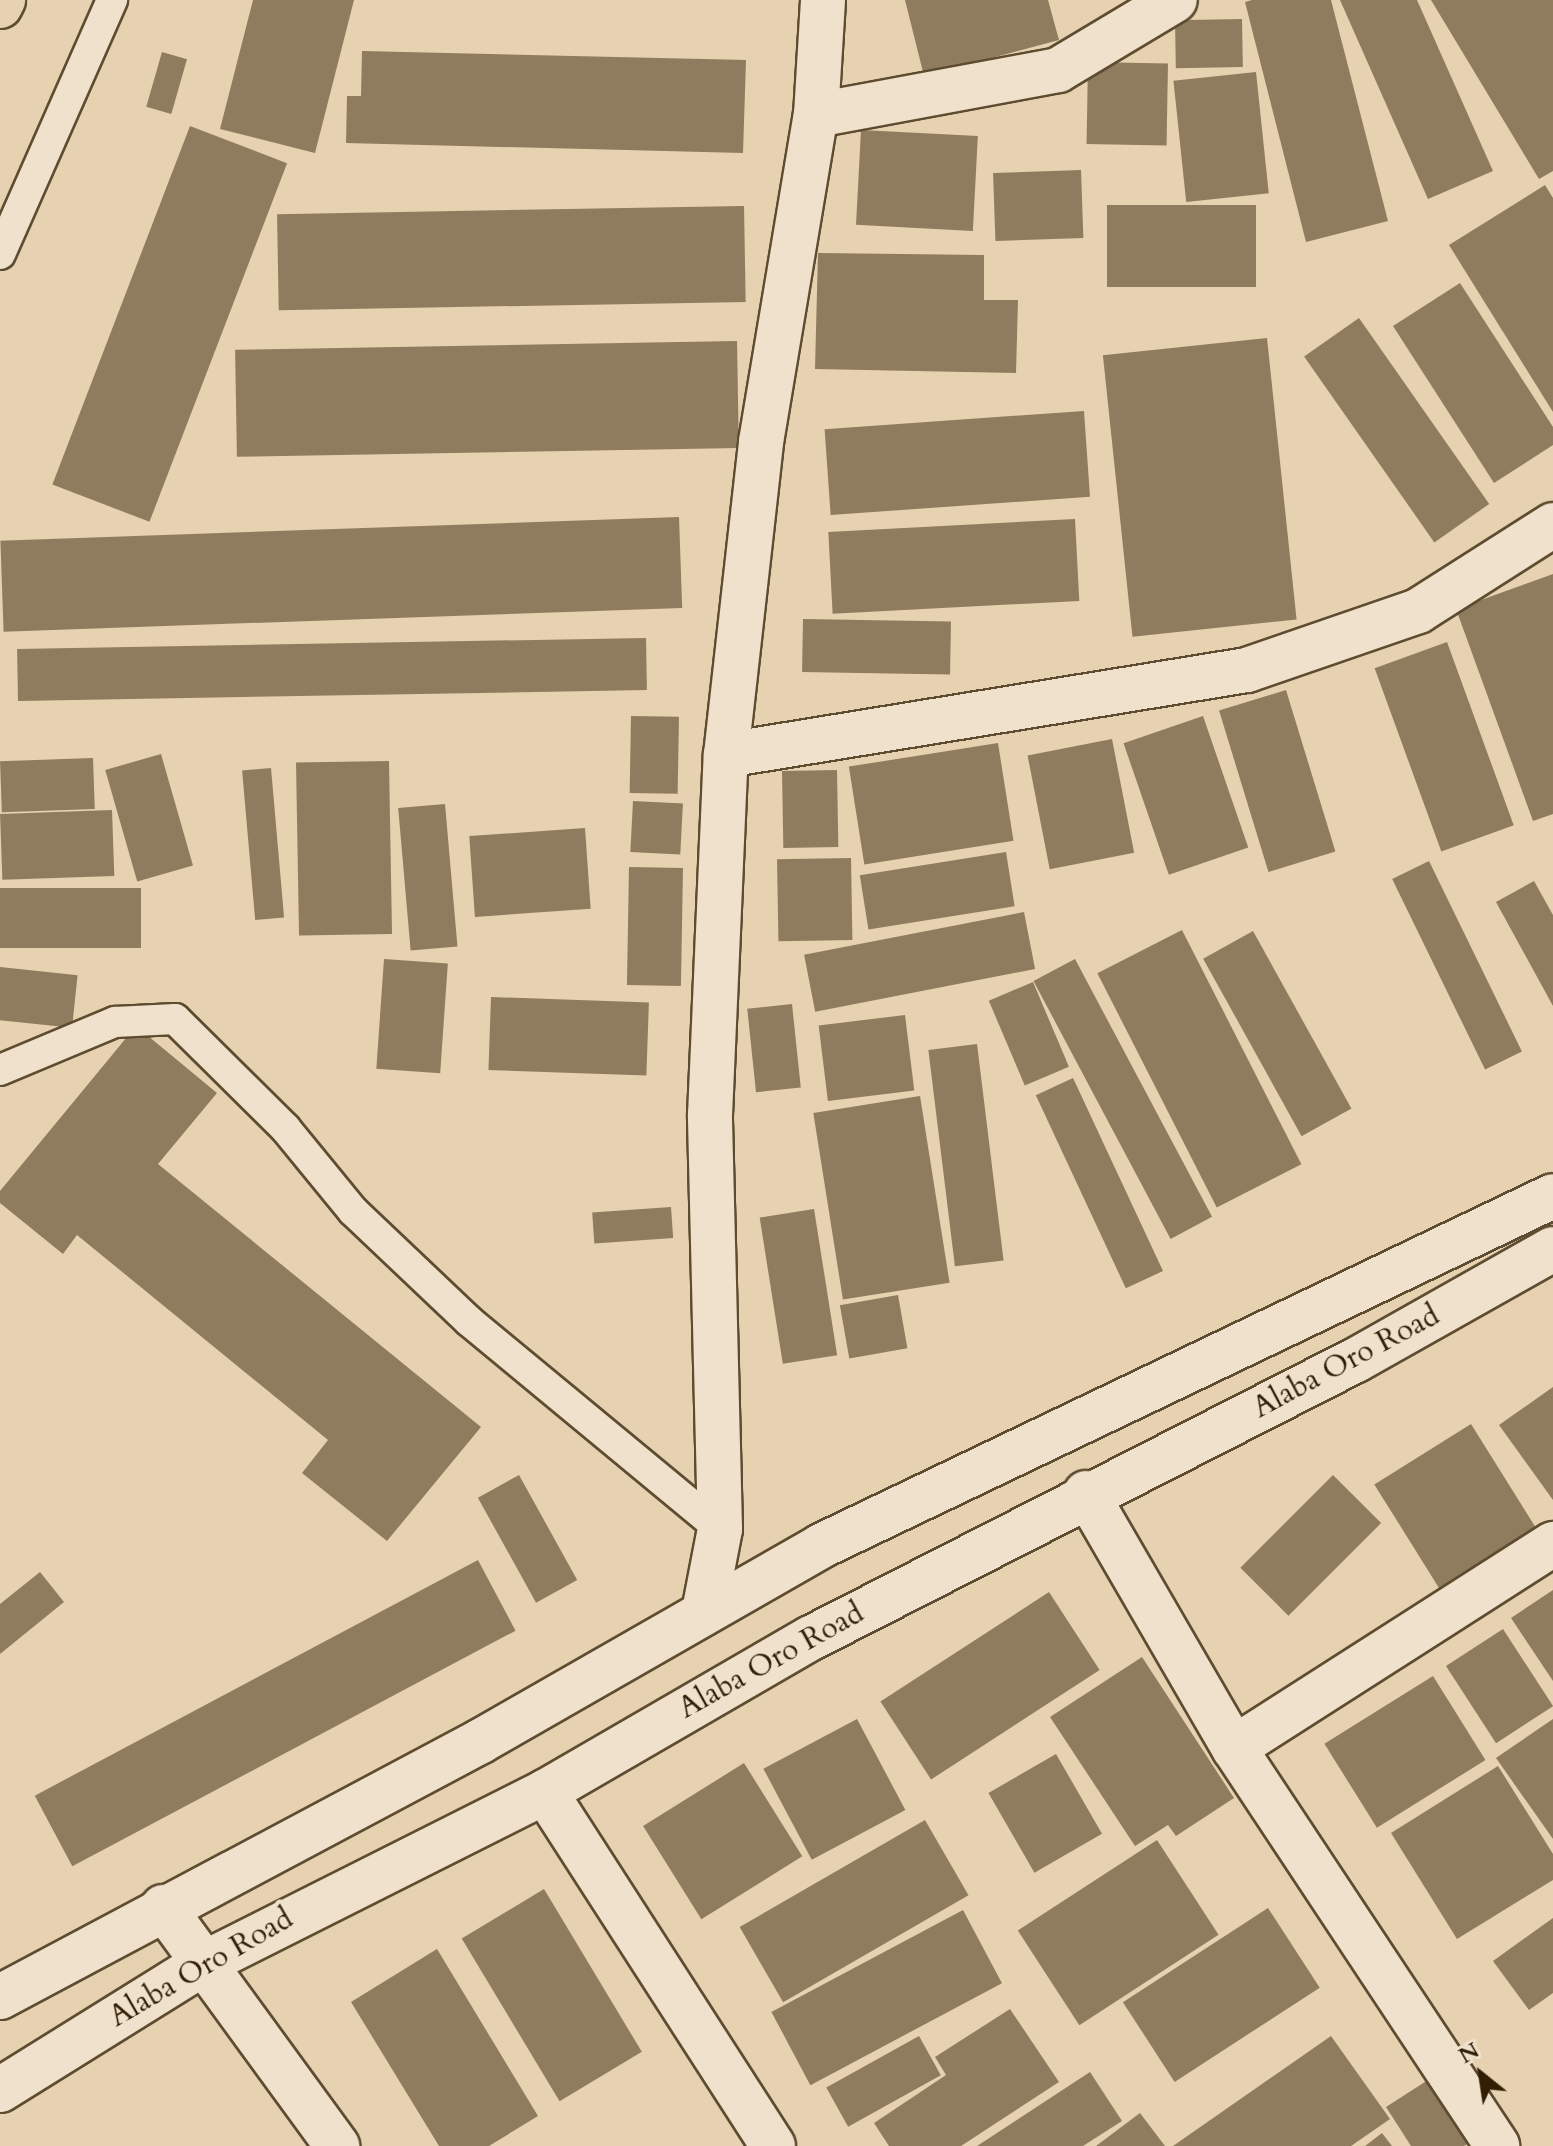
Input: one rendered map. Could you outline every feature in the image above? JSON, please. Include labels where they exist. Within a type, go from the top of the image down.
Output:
[{"type":"main road","points":[[0,6],[3,0]]},
{"type":"street","points":[[704,1612],[720,1529],[710,1115],[726,755],[761,442],[816,115],[823,0]]},
{"type":"street","points":[[816,115],[1058,70],[1175,0]]},
{"type":"street","points":[[726,755],[1247,670],[1418,611],[1553,525]]},
{"type":"street","name":"Alaba Oro Road","points":[[0,1997],[163,1907],[481,1741],[821,1546],[1553,1196]]},
{"type":"street","name":"Alaba Oro Road","points":[[0,2090],[201,1965],[545,1792],[721,1686],[1086,1493],[1356,1360],[1552,1251]]},
{"type":"street","points":[[1086,1493],[1234,1748],[1497,2146]]},
{"type":"street","points":[[1234,1748],[1553,1544]]},
{"type":"street","points":[[545,1792],[773,2146]]},
{"type":"street","points":[[163,1907],[201,1965],[337,2146]]},
{"type":"lane","points":[[0,254],[112,0]]},
{"type":"lane","points":[[0,1070],[115,1022],[175,1019],[286,1129],[353,1211],[469,1321],[720,1529]]},
{"type":"building","points":[[253,0],[354,0],[315,153],[220,129]]},
{"type":"building","points":[[905,0],[1048,0],[1059,40],[924,76]]},
{"type":"building","points":[[1331,0],[1388,221],[1306,242],[1245,2]]},
{"type":"building","points":[[1340,0],[1417,0],[1493,171],[1428,199]]},
{"type":"building","points":[[1431,0],[1553,0],[1553,171],[1539,179]]},
{"type":"building","points":[[1242,19],[1243,67],[1176,68],[1175,20]]},
{"type":"building","points":[[362,51],[746,60],[743,153],[346,143],[347,96],[361,96]]},
{"type":"building","points":[[162,52],[187,59],[171,114],[146,107]]},
{"type":"building","points":[[1088,62],[1168,63],[1167,145],[1087,144]]},
{"type":"building","points":[[1256,72],[1269,193],[1186,202],[1173,81]]},
{"type":"building","points":[[190,126],[287,163],[149,522],[52,484]]},
{"type":"building","points":[[861,130],[978,136],[973,231],[856,225]]},
{"type":"building","points":[[1081,170],[1083,238],[995,241],[993,173]]},
{"type":"building","points":[[1545,185],[1553,198],[1553,412],[1449,245]]},
{"type":"building","points":[[1107,205],[1256,205],[1256,287],[1107,287]]},
{"type":"building","points":[[744,206],[746,302],[279,310],[277,214]]},
{"type":"building","points":[[818,253],[984,255],[984,300],[1018,300],[1016,373],[815,369]]},
{"type":"building","points":[[1460,283],[1553,427],[1553,445],[1494,483],[1393,326]]},
{"type":"building","points":[[1359,318],[1489,504],[1434,542],[1304,356]]},
{"type":"building","points":[[1267,338],[1297,619],[1132,637],[1103,355]]},
{"type":"building","points":[[737,341],[739,448],[237,457],[235,350]]},
{"type":"building","points":[[1084,411],[1090,497],[831,515],[825,429]]},
{"type":"building","points":[[679,517],[682,608],[4,632],[0,541]]},
{"type":"building","points":[[1075,519],[1079,601],[833,614],[828,532]]},
{"type":"building","points":[[1553,574],[1553,814],[1533,821],[1456,609]]},
{"type":"building","points":[[803,619],[951,622],[950,675],[802,672]]},
{"type":"building","points":[[646,638],[647,690],[18,701],[17,649]]},
{"type":"building","points":[[1447,642],[1514,825],[1441,852],[1375,668]]},
{"type":"building","points":[[1286,690],[1335,852],[1268,872],[1219,710]]},
{"type":"building","points":[[631,716],[679,717],[678,794],[630,793]]},
{"type":"building","points":[[1203,716],[1248,847],[1169,875],[1124,743]]},
{"type":"building","points":[[1112,739],[1134,853],[1050,869],[1028,755]]},
{"type":"building","points":[[998,743],[1013,841],[864,864],[849,767]]},
{"type":"building","points":[[161,754],[193,866],[137,881],[105,770]]},
{"type":"building","points":[[93,758],[95,809],[2,812],[0,761]]},
{"type":"building","points":[[389,761],[392,934],[299,936],[296,763]]},
{"type":"building","points":[[271,768],[284,917],[255,920],[242,771]]},
{"type":"building","points":[[837,770],[838,847],[783,848],[782,771]]},
{"type":"building","points":[[633,801],[683,804],[680,855],[630,852]]},
{"type":"building","points":[[445,804],[457,946],[411,951],[398,808]]},
{"type":"building","points":[[112,810],[114,876],[2,880],[0,814]]},
{"type":"building","points":[[585,828],[591,909],[475,917],[469,836]]},
{"type":"building","points":[[1006,852],[1015,906],[868,929],[860,875]]},
{"type":"building","points":[[851,858],[852,940],[778,941],[777,859]]},
{"type":"building","points":[[1429,861],[1522,1052],[1485,1070],[1392,879]]},
{"type":"building","points":[[629,867],[683,868],[681,986],[627,985]]},
{"type":"building","points":[[1534,881],[1553,915],[1553,1006],[1496,902]]},
{"type":"building","points":[[0,888],[141,888],[141,948],[0,948]]},
{"type":"building","points":[[1024,912],[1035,969],[815,1012],[804,955]]},
{"type":"building","points":[[1182,930],[1301,1164],[1217,1207],[1097,973]]},
{"type":"building","points":[[1253,931],[1351,1109],[1302,1136],[1203,959]]},
{"type":"building","points":[[384,959],[448,963],[440,1073],[376,1069]]},
{"type":"building","points":[[1075,959],[1212,1217],[1171,1239],[1034,981]]},
{"type":"building","points":[[0,967],[78,975],[72,1028],[0,1020]]},
{"type":"building","points":[[1033,982],[1069,1067],[1025,1085],[989,1001]]},
{"type":"building","points":[[491,997],[649,1003],[646,1075],[488,1070]]},
{"type":"building","points":[[792,1004],[801,1088],[756,1092],[747,1009]]},
{"type":"building","points":[[905,1015],[914,1090],[828,1101],[819,1026]]},
{"type":"building","points":[[136,1026],[217,1093],[158,1164],[481,1427],[387,1541],[302,1473],[328,1440],[77,1235],[63,1254],[0,1203],[0,1191]]},
{"type":"building","points":[[977,1044],[1004,1260],[955,1266],[928,1050]]},
{"type":"building","points":[[1073,1078],[1163,1271],[1126,1288],[1036,1095]]},
{"type":"building","points":[[920,1096],[950,1283],[843,1300],[813,1113]]},
{"type":"building","points":[[671,1207],[673,1238],[594,1243],[592,1213]]},
{"type":"building","points":[[814,1209],[837,1355],[783,1364],[760,1218]]},
{"type":"building","points":[[898,1295],[907,1348],[849,1358],[840,1305]]},
{"type":"building","points":[[1553,1387],[1553,1500],[1499,1425]]},
{"type":"building","points":[[1471,1424],[1537,1530],[1441,1590],[1374,1484]]},
{"type":"building","points":[[519,1475],[577,1580],[536,1603],[478,1498]]},
{"type":"building","points":[[1333,1475],[1381,1523],[1288,1616],[1240,1568]]},
{"type":"building","points":[[478,1560],[516,1631],[72,1866],[35,1796]]},
{"type":"building","points":[[40,1572],[64,1602],[0,1654],[0,1604]]},
{"type":"building","points":[[1553,1590],[1553,1681],[1511,1618]]},
{"type":"building","points":[[1049,1592],[1100,1670],[931,1779],[880,1701]]},
{"type":"building","points":[[1503,1629],[1553,1706],[1496,1743],[1446,1666]]},
{"type":"building","points":[[1142,1657],[1234,1798],[1176,1836],[1168,1825],[1135,1846],[1050,1717]]},
{"type":"building","points":[[1433,1676],[1485,1760],[1377,1828],[1324,1744]]},
{"type":"building","points":[[857,1719],[905,1810],[812,1860],[763,1769]]},
{"type":"building","points":[[1553,1719],[1553,1839],[1496,1758]]},
{"type":"building","points":[[1056,1754],[1102,1834],[1034,1873],[988,1793]]},
{"type":"building","points":[[744,1763],[802,1856],[701,1919],[643,1826]]},
{"type":"building","points":[[1498,1766],[1553,1854],[1553,1880],[1457,1939],[1391,1833]]},
{"type":"building","points":[[925,1820],[968,1895],[783,2002],[740,1927]]},
{"type":"building","points":[[1157,1840],[1219,1935],[1079,2025],[1018,1930]]},
{"type":"building","points":[[544,1889],[642,2052],[560,2101],[462,1938]]},
{"type":"building","points":[[1268,1908],[1320,1988],[1175,2082],[1123,2002]]},
{"type":"building","points":[[963,1910],[1002,1983],[810,2085],[771,2012]]},
{"type":"building","points":[[1553,1918],[1553,1993],[1529,2010],[1493,1961]]},
{"type":"building","points":[[437,1949],[538,2116],[489,2146],[439,2146],[351,2002]]},
{"type":"building","points":[[1010,2009],[1059,2082],[961,2146],[889,2146],[874,2123],[946,2075],[935,2057]]},
{"type":"building","points":[[919,2036],[941,2075],[848,2127],[826,2087]]},
{"type":"building","points":[[1331,2036],[1390,2119],[1351,2146],[1173,2146]]},
{"type":"building","points":[[1090,2072],[1122,2121],[1083,2146],[977,2146]]},
{"type":"building","points":[[1428,2080],[1469,2143],[1464,2146],[1411,2146],[1386,2107]]},
{"type":"building","points":[[1140,2113],[1165,2146],[1096,2146]]},
{"type":"building","points":[[1382,2133],[1392,2146],[1365,2146]]}]
